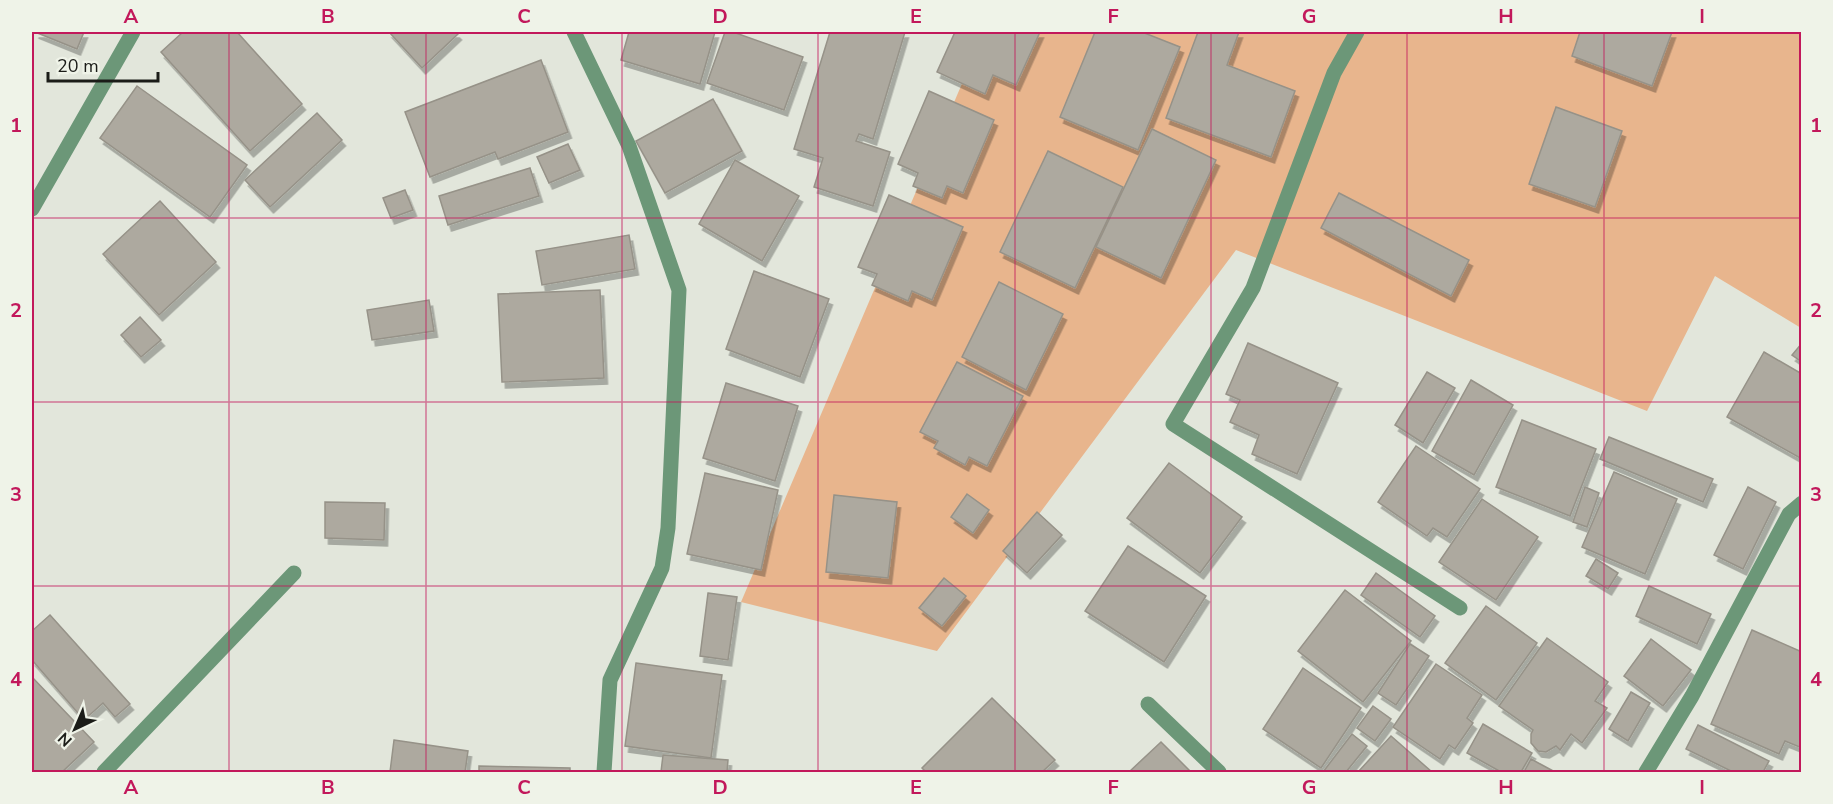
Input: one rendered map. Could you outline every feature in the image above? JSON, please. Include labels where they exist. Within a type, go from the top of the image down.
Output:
[{"type":"street","points":[[32,209],[133,32]]},
{"type":"street","points":[[574,32],[629,146],[680,290],[668,528],[662,568],[610,680],[604,772]]},
{"type":"street","points":[[1357,32],[1334,73],[1253,288],[1173,424],[1460,608]]},
{"type":"street","points":[[1646,772],[1692,696],[1789,514],[1802,503]]},
{"type":"street","points":[[104,772],[294,573]]},
{"type":"street","points":[[1148,704],[1219,772]]},
{"type":"shaded area","points":[[984,32],[1801,32],[1801,328],[1715,276],[1647,411],[1236,250],[937,651],[741,602]]},
{"type":"building","points":[[35,32],[84,32],[77,49]]},
{"type":"building","points":[[183,32],[237,32],[302,104],[250,151],[161,52]]},
{"type":"building","points":[[389,32],[456,32],[458,34],[422,68]]},
{"type":"building","points":[[629,32],[715,32],[700,84],[621,60]]},
{"type":"building","points":[[725,32],[733,32],[803,57],[784,110],[707,83]]},
{"type":"building","points":[[830,32],[905,32],[873,139],[859,134],[856,141],[890,152],[873,206],[814,187],[823,158],[794,149]]},
{"type":"building","points":[[955,32],[1040,32],[1016,85],[993,75],[985,94],[937,72]]},
{"type":"building","points":[[1095,32],[1142,32],[1180,47],[1138,150],[1060,117]]},
{"type":"building","points":[[1198,32],[1239,32],[1227,65],[1295,91],[1271,157],[1166,118]]},
{"type":"building","points":[[1580,32],[1672,32],[1652,86],[1572,56]]},
{"type":"building","points":[[541,60],[568,132],[498,159],[495,152],[430,177],[405,112]]},
{"type":"building","points":[[137,86],[247,165],[210,217],[100,138]]},
{"type":"building","points":[[929,91],[994,120],[963,193],[947,186],[942,198],[913,186],[918,173],[898,164]]},
{"type":"building","points":[[713,99],[742,151],[665,193],[636,141]]},
{"type":"building","points":[[1556,107],[1622,131],[1595,207],[1529,184]]},
{"type":"building","points":[[317,113],[342,140],[270,207],[245,180]]},
{"type":"building","points":[[1152,129],[1216,160],[1161,278],[1096,247]]},
{"type":"building","points":[[568,144],[580,170],[549,183],[537,157]]},
{"type":"building","points":[[1048,151],[1123,187],[1075,288],[1000,252]]},
{"type":"building","points":[[735,160],[799,196],[762,261],[699,224]]},
{"type":"building","points":[[530,168],[539,196],[448,225],[439,196]]},
{"type":"building","points":[[405,190],[413,210],[391,218],[383,198]]},
{"type":"building","points":[[1339,193],[1469,260],[1451,296],[1321,228]]},
{"type":"building","points":[[889,195],[963,227],[932,300],[912,291],[908,301],[872,285],[877,274],[858,267]]},
{"type":"building","points":[[160,201],[216,262],[159,315],[103,254]]},
{"type":"building","points":[[629,235],[635,269],[542,285],[536,251]]},
{"type":"building","points":[[754,271],[829,299],[800,377],[726,349]]},
{"type":"building","points":[[999,282],[1063,314],[1026,390],[962,357]]},
{"type":"building","points":[[600,290],[604,378],[502,382],[498,294]]},
{"type":"building","points":[[429,300],[434,331],[372,340],[367,310]]},
{"type":"building","points":[[140,317],[161,340],[141,357],[121,335]]},
{"type":"building","points":[[1248,343],[1338,383],[1297,474],[1252,454],[1259,435],[1230,422],[1240,400],[1226,394]]},
{"type":"building","points":[[1802,343],[1802,362],[1792,355]]},
{"type":"building","points":[[1764,352],[1802,374],[1802,459],[1727,417]]},
{"type":"building","points":[[957,362],[1023,396],[987,466],[969,457],[965,465],[934,448],[938,441],[920,432]]},
{"type":"building","points":[[1427,372],[1455,388],[1423,443],[1395,425]]},
{"type":"building","points":[[1471,380],[1513,405],[1474,475],[1432,451]]},
{"type":"building","points":[[726,383],[798,406],[775,481],[703,458]]},
{"type":"building","points":[[1522,420],[1596,449],[1570,516],[1496,487]]},
{"type":"building","points":[[1609,437],[1713,479],[1703,502],[1600,459]]},
{"type":"building","points":[[1416,446],[1480,489],[1447,537],[1433,528],[1427,536],[1378,502]]},
{"type":"building","points":[[1169,463],[1242,517],[1200,573],[1127,518]]},
{"type":"building","points":[[1614,472],[1677,499],[1645,574],[1582,547]]},
{"type":"building","points":[[705,473],[778,490],[761,570],[687,554]]},
{"type":"building","points":[[1585,487],[1599,493],[1587,527],[1573,522]]},
{"type":"building","points":[[1748,487],[1776,502],[1743,569],[1714,555]]},
{"type":"building","points":[[967,494],[989,510],[973,533],[951,517]]},
{"type":"building","points":[[834,495],[897,502],[888,578],[826,572]]},
{"type":"building","points":[[1482,499],[1538,537],[1496,600],[1439,562]]},
{"type":"building","points":[[325,502],[385,503],[384,540],[325,538]]},
{"type":"building","points":[[1037,512],[1062,535],[1027,573],[1003,551]]},
{"type":"building","points":[[1128,546],[1206,596],[1164,662],[1085,611]]},
{"type":"building","points":[[1596,559],[1618,573],[1608,589],[1586,576]]},
{"type":"building","points":[[1376,573],[1435,616],[1420,637],[1361,595]]},
{"type":"building","points":[[944,578],[966,596],[942,626],[919,608]]},
{"type":"building","points":[[1649,586],[1711,614],[1697,644],[1636,616]]},
{"type":"building","points":[[1345,590],[1411,641],[1363,702],[1298,651]]},
{"type":"building","points":[[708,593],[737,597],[728,660],[700,656]]},
{"type":"building","points":[[1486,606],[1537,643],[1496,700],[1445,663]]},
{"type":"building","points":[[50,615],[130,704],[115,717],[103,703],[84,720],[32,660],[32,631]]},
{"type":"building","points":[[1752,630],[1802,652],[1802,748],[1785,741],[1779,754],[1711,724]]},
{"type":"building","points":[[1547,638],[1608,682],[1595,701],[1607,708],[1582,743],[1571,734],[1560,750],[1556,746],[1546,752],[1538,751],[1531,743],[1533,730],[1499,706]]},
{"type":"building","points":[[1651,639],[1691,670],[1663,706],[1624,676]]},
{"type":"building","points":[[1410,644],[1429,656],[1396,705],[1378,693]]},
{"type":"building","points":[[636,663],[722,675],[711,758],[625,746]]},
{"type":"building","points":[[1436,664],[1482,695],[1467,718],[1473,723],[1455,749],[1449,745],[1440,759],[1393,727]]},
{"type":"building","points":[[1303,668],[1361,708],[1321,768],[1263,729]]},
{"type":"building","points":[[32,677],[94,742],[62,772],[32,772]]},
{"type":"building","points":[[1631,692],[1650,703],[1628,741],[1609,729]]},
{"type":"building","points":[[992,698],[1055,760],[1042,772],[926,772],[922,768]]},
{"type":"building","points":[[1373,706],[1391,719],[1375,741],[1357,728]]},
{"type":"building","points":[[1483,724],[1532,753],[1521,772],[1501,772],[1467,753]]},
{"type":"building","points":[[1698,725],[1769,761],[1763,772],[1733,772],[1686,749]]},
{"type":"building","points":[[1352,734],[1367,746],[1346,772],[1323,772]]},
{"type":"building","points":[[1391,736],[1432,772],[1358,772]]},
{"type":"building","points":[[394,740],[468,751],[465,772],[390,772]]},
{"type":"building","points":[[1161,742],[1191,772],[1129,772]]},
{"type":"building","points":[[663,755],[728,760],[727,772],[661,772]]},
{"type":"building","points":[[1531,759],[1555,772],[1524,772]]},
{"type":"building","points":[[479,766],[570,768],[570,772],[479,772]]}]
